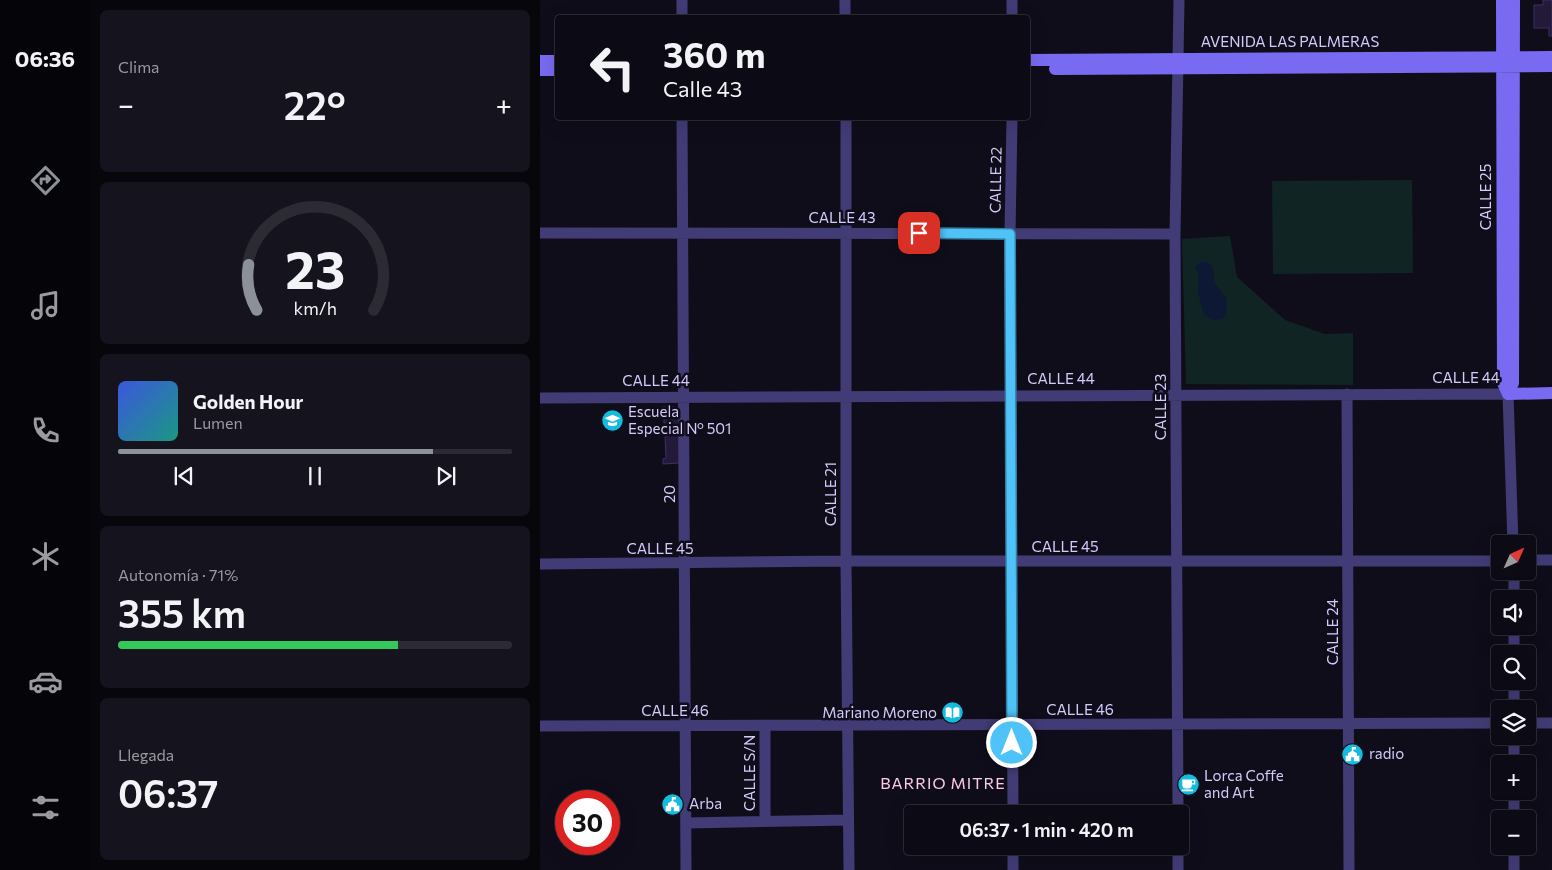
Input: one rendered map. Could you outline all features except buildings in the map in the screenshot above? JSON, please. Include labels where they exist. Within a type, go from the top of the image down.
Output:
[{"type":"main road","name":"CALLE 25","points":[[1502,0],[1508,62],[1513,383],[1508,394]]},
{"type":"main road","name":"CALLE 25","points":[[1508,62],[1514,0]]},
{"type":"main road","name":"AVENIDA LAS PALMERAS","points":[[1508,62],[1552,57]]},
{"type":"main road","name":"AVENIDA LAS PALMERAS","points":[[1030,60],[1179,64]]},
{"type":"main road","points":[[540,61],[555,61]]},
{"type":"main road","name":"AVENIDA LAS PALMERAS","points":[[1030,68],[1179,64],[1508,62],[1552,66]]},
{"type":"main road","points":[[540,70],[555,70]]},
{"type":"main road","name":"CALLE 44","points":[[1508,394],[1552,394]]},
{"type":"street","points":[[682,0],[682,15]]},
{"type":"street","points":[[845,0],[845,15]]},
{"type":"street","points":[[1012,0],[1012,15]]},
{"type":"street","name":"CALLE 23","points":[[1178,805],[1175,234],[1179,0]]},
{"type":"street","name":"20","points":[[682,120],[685,397],[686,870]]},
{"type":"street","name":"CALLE 21","points":[[846,120],[846,561],[849,870]]},
{"type":"street","name":"CALLE 22","points":[[1012,120],[1010,234],[1012,805]]},
{"type":"street","name":"CALLE 43","points":[[540,234],[846,232],[1175,234]]},
{"type":"street","name":"CALLE 24","points":[[1347,394],[1349,870]]},
{"type":"street","name":"CALLE 44","points":[[540,398],[1508,394]]},
{"type":"street","name":"CALLE 25","points":[[1508,394],[1513,535]]},
{"type":"street","name":"CALLE 45","points":[[540,564],[846,561],[1491,560]]},
{"type":"street","points":[[1536,560],[1552,560]]},
{"type":"street","name":"CALLE 46","points":[[540,726],[847,727],[1491,723]]},
{"type":"street","points":[[1536,723],[1552,723]]},
{"type":"street","name":"CALLE S/N","points":[[765,726],[765,821]]},
{"type":"street","points":[[686,824],[848,820]]},
{"type":"street","points":[[1013,855],[1013,870]]},
{"type":"street","points":[[1178,855],[1178,870]]},
{"type":"street","points":[[1514,855],[1514,870]]},
{"type":"green space","points":[[1412,180],[1413,273],[1273,274],[1272,181]]},
{"type":"green space","points":[[1230,236],[1237,277],[1285,320],[1325,334],[1353,333],[1353,385],[1186,384],[1182,239]]},
{"type":"water","points":[[1200,262],[1211,265],[1215,284],[1227,299],[1226,314],[1223,319],[1214,320],[1204,315],[1198,292],[1199,276],[1195,267]]},
{"type":"place","name":"Escuela Especial Nº 501","points":[[612,421]]},
{"type":"place","name":"Mariano Moreno","points":[[953,713]]},
{"type":"place","name":"radio","points":[[1353,754]]},
{"type":"place","name":"Lorca Coffe and Art","points":[[1188,785]]},
{"type":"place","name":"Arba","points":[[673,804]]},
{"type":"district","name":"BARRIO MITRE","points":[[943,783]]},
{"type":"route","points":[[919,233],[1010,234],[1012,743]]}]
